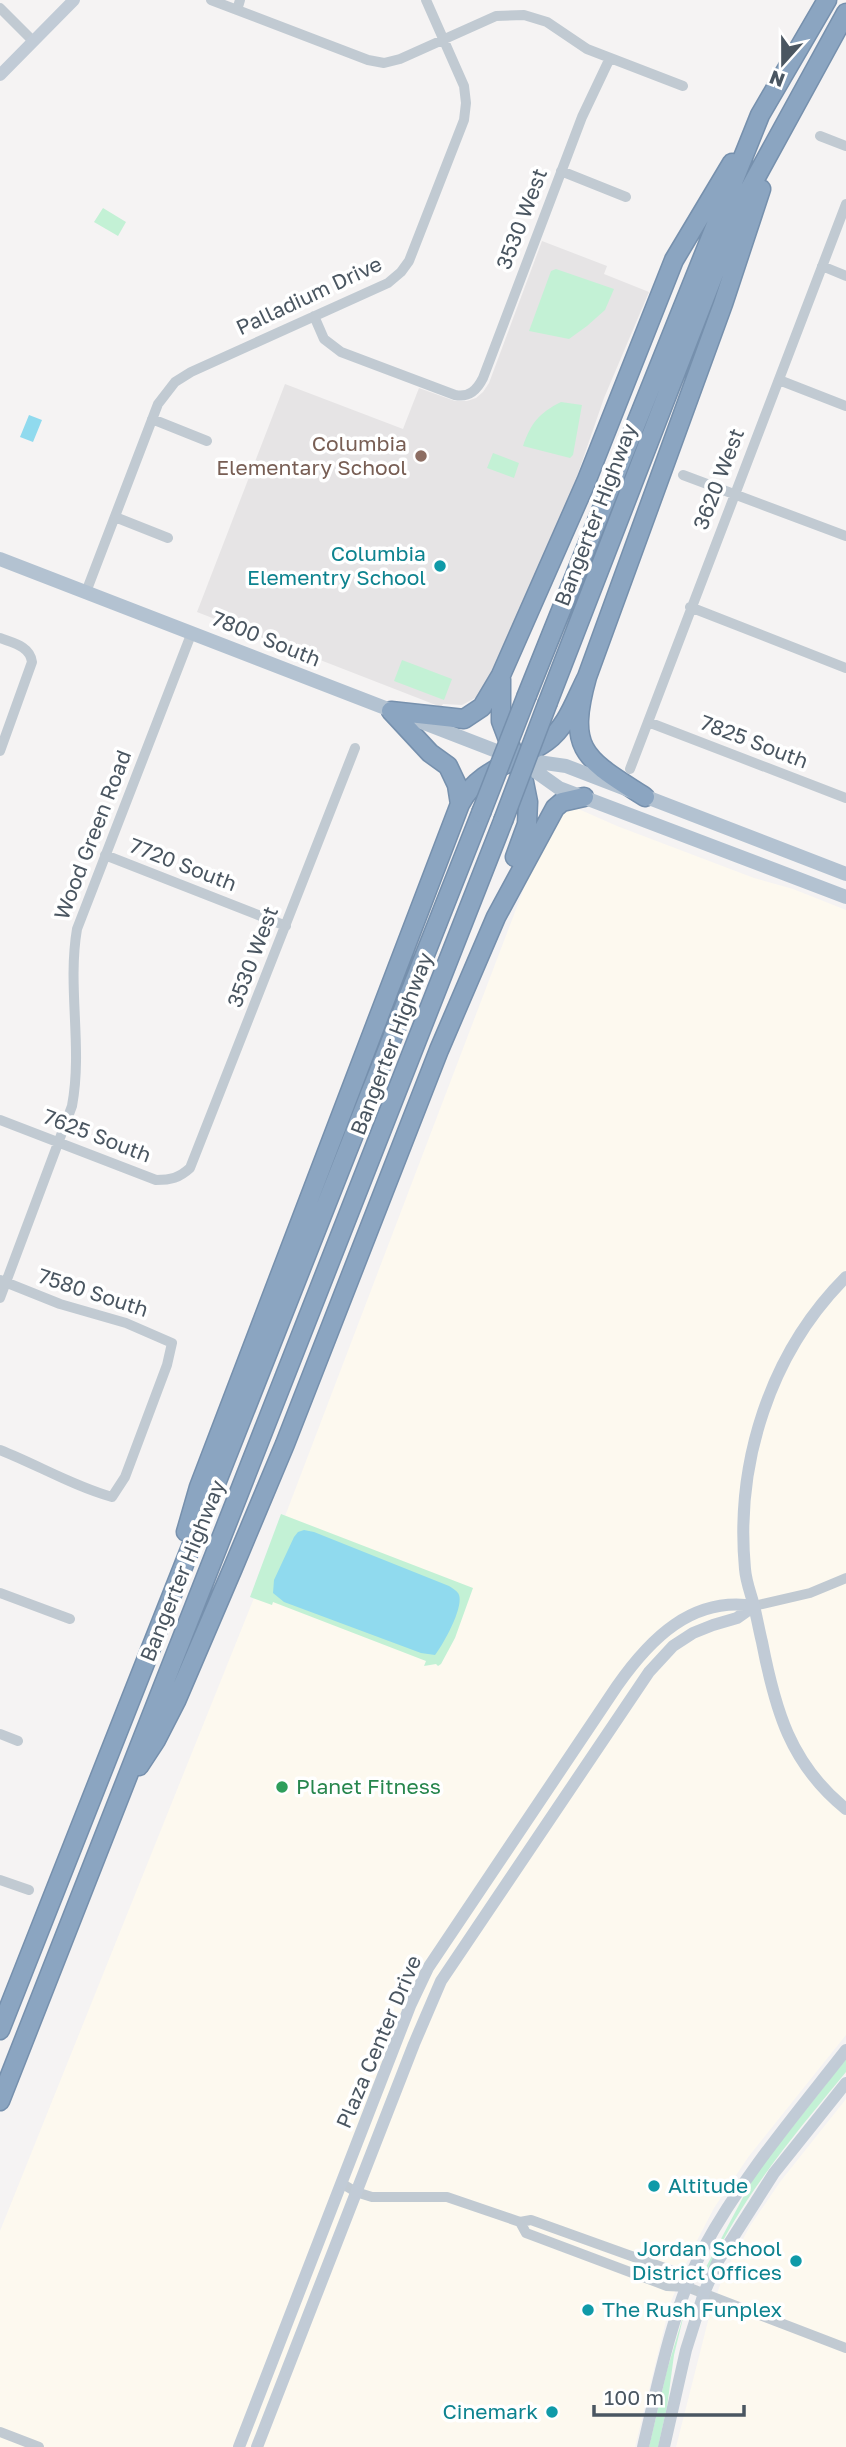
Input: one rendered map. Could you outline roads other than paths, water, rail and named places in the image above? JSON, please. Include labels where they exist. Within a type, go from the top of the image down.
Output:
[{"type":"highway","name":"Bangerter Highway","points":[[0,2030],[354,1140],[527,695],[760,115],[827,0]]},
{"type":"highway","name":"Bangerter Highway","points":[[0,2101],[118,1796],[410,1063],[722,253],[749,190],[846,13]]},
{"type":"highway","points":[[391,711],[464,719],[482,707],[501,675],[586,482],[674,260],[760,115]]},
{"type":"highway","points":[[645,797],[596,765],[578,733],[579,707],[587,677],[723,304],[781,129]]},
{"type":"highway","points":[[118,1796],[156,1740],[171,1711],[233,1568],[285,1444],[439,1050],[496,917],[524,835],[528,814],[524,782],[501,721],[501,675]]},
{"type":"highway","points":[[155,1636],[199,1487],[460,804],[480,778],[548,741],[561,728],[587,677]]},
{"type":"highway","points":[[391,711],[430,753],[448,766],[457,785],[460,804]]},
{"type":"highway","points":[[496,917],[555,808],[562,802],[584,797]]},
{"type":"main road","name":"7800 South","points":[[0,559],[517,758],[566,766],[846,874]]},
{"type":"main road","name":"7800 South","points":[[517,758],[559,788],[846,897]]},
{"type":"street","points":[[0,75],[74,0]]},
{"type":"street","points":[[211,0],[239,5],[378,63],[395,61],[496,16],[524,15],[547,22],[580,46],[683,86]]},
{"type":"street","name":"Palladium Drive","points":[[86,592],[163,396],[183,377],[388,283],[401,272],[412,255],[466,111],[464,86],[426,0]]},
{"type":"street","points":[[0,8],[33,41]]},
{"type":"street","name":"3530 West","points":[[314,316],[324,339],[341,352],[455,395],[472,393],[483,378],[582,117],[610,58]]},
{"type":"street","points":[[820,136],[846,146]]},
{"type":"street","points":[[561,171],[626,197]]},
{"type":"street","name":"3620 West","points":[[630,769],[846,204]]},
{"type":"street","points":[[822,267],[846,276]]},
{"type":"street","points":[[779,380],[846,406]]},
{"type":"street","points":[[152,419],[207,441]]},
{"type":"street","points":[[683,475],[846,536]]},
{"type":"street","points":[[115,517],[168,538]]},
{"type":"street","points":[[690,607],[846,668]]},
{"type":"street","name":"Wood Green Road","points":[[0,1298],[3,1281],[72,1106],[77,1049],[72,954],[77,929],[192,632]]},
{"type":"street","points":[[0,638],[25,649],[32,656],[32,662],[0,751]]},
{"type":"street","name":"7825 South","points":[[648,722],[846,798]]},
{"type":"street","name":"3530 West","points":[[181,1177],[197,1155],[355,748]]},
{"type":"street","name":"7720 South","points":[[105,855],[286,926]]},
{"type":"street","name":"7625 South","points":[[0,1119],[156,1180],[181,1177]]},
{"type":"street","points":[[846,1277],[817,1310],[796,1341],[777,1377],[760,1422],[749,1468],[743,1517],[745,1574],[771,1691],[796,1753],[814,1779],[846,1809]]},
{"type":"street","name":"7580 South","points":[[0,1450],[112,1497],[125,1477],[167,1365],[172,1343],[126,1323],[60,1304],[3,1281]]},
{"type":"street","name":"Plaza Center Drive","points":[[239,2447],[410,2006],[428,1968],[635,1661],[660,1635],[691,1616],[734,1603],[754,1606],[810,1593],[846,1578]]},
{"type":"street","points":[[0,1593],[70,1619]]},
{"type":"street","name":"Plaza Center Drive","points":[[257,2447],[441,1981],[649,1672],[673,1646],[693,1633],[737,1618],[754,1606]]},
{"type":"street","points":[[0,1734],[18,1741]]},
{"type":"street","points":[[0,1880],[29,1891]]},
{"type":"street","points":[[643,2447],[665,2355],[687,2287],[703,2250],[747,2177],[846,2050]]},
{"type":"street","points":[[664,2447],[686,2350],[704,2293],[718,2261],[774,2173],[846,2083]]},
{"type":"street","points":[[341,2183],[372,2197],[447,2197],[520,2222],[531,2220],[673,2271],[687,2287]]},
{"type":"street","points":[[520,2222],[526,2233],[667,2286],[687,2287],[704,2293],[846,2348]]},
{"type":"street","points":[[0,2432],[39,2447]]},
{"type":"water","points":[[29,415],[42,420],[33,442],[20,437]]},
{"type":"water","points":[[304,1530],[456,1591],[460,1598],[459,1606],[448,1634],[435,1655],[421,1653],[284,1602],[273,1593],[274,1580],[294,1537]]},
{"type":"place","name":"Columbia Elementary School","points":[[421,456]]},
{"type":"place","name":"Columbia Elementry School","points":[[440,566]]},
{"type":"place","name":"Planet Fitness","points":[[282,1787]]},
{"type":"place","name":"Altitude","points":[[654,2186]]},
{"type":"place","name":"Jordan School District Offices","points":[[796,2261]]},
{"type":"place","name":"The Rush Funplex","points":[[588,2310]]},
{"type":"place","name":"Cinemark","points":[[552,2412]]}]
